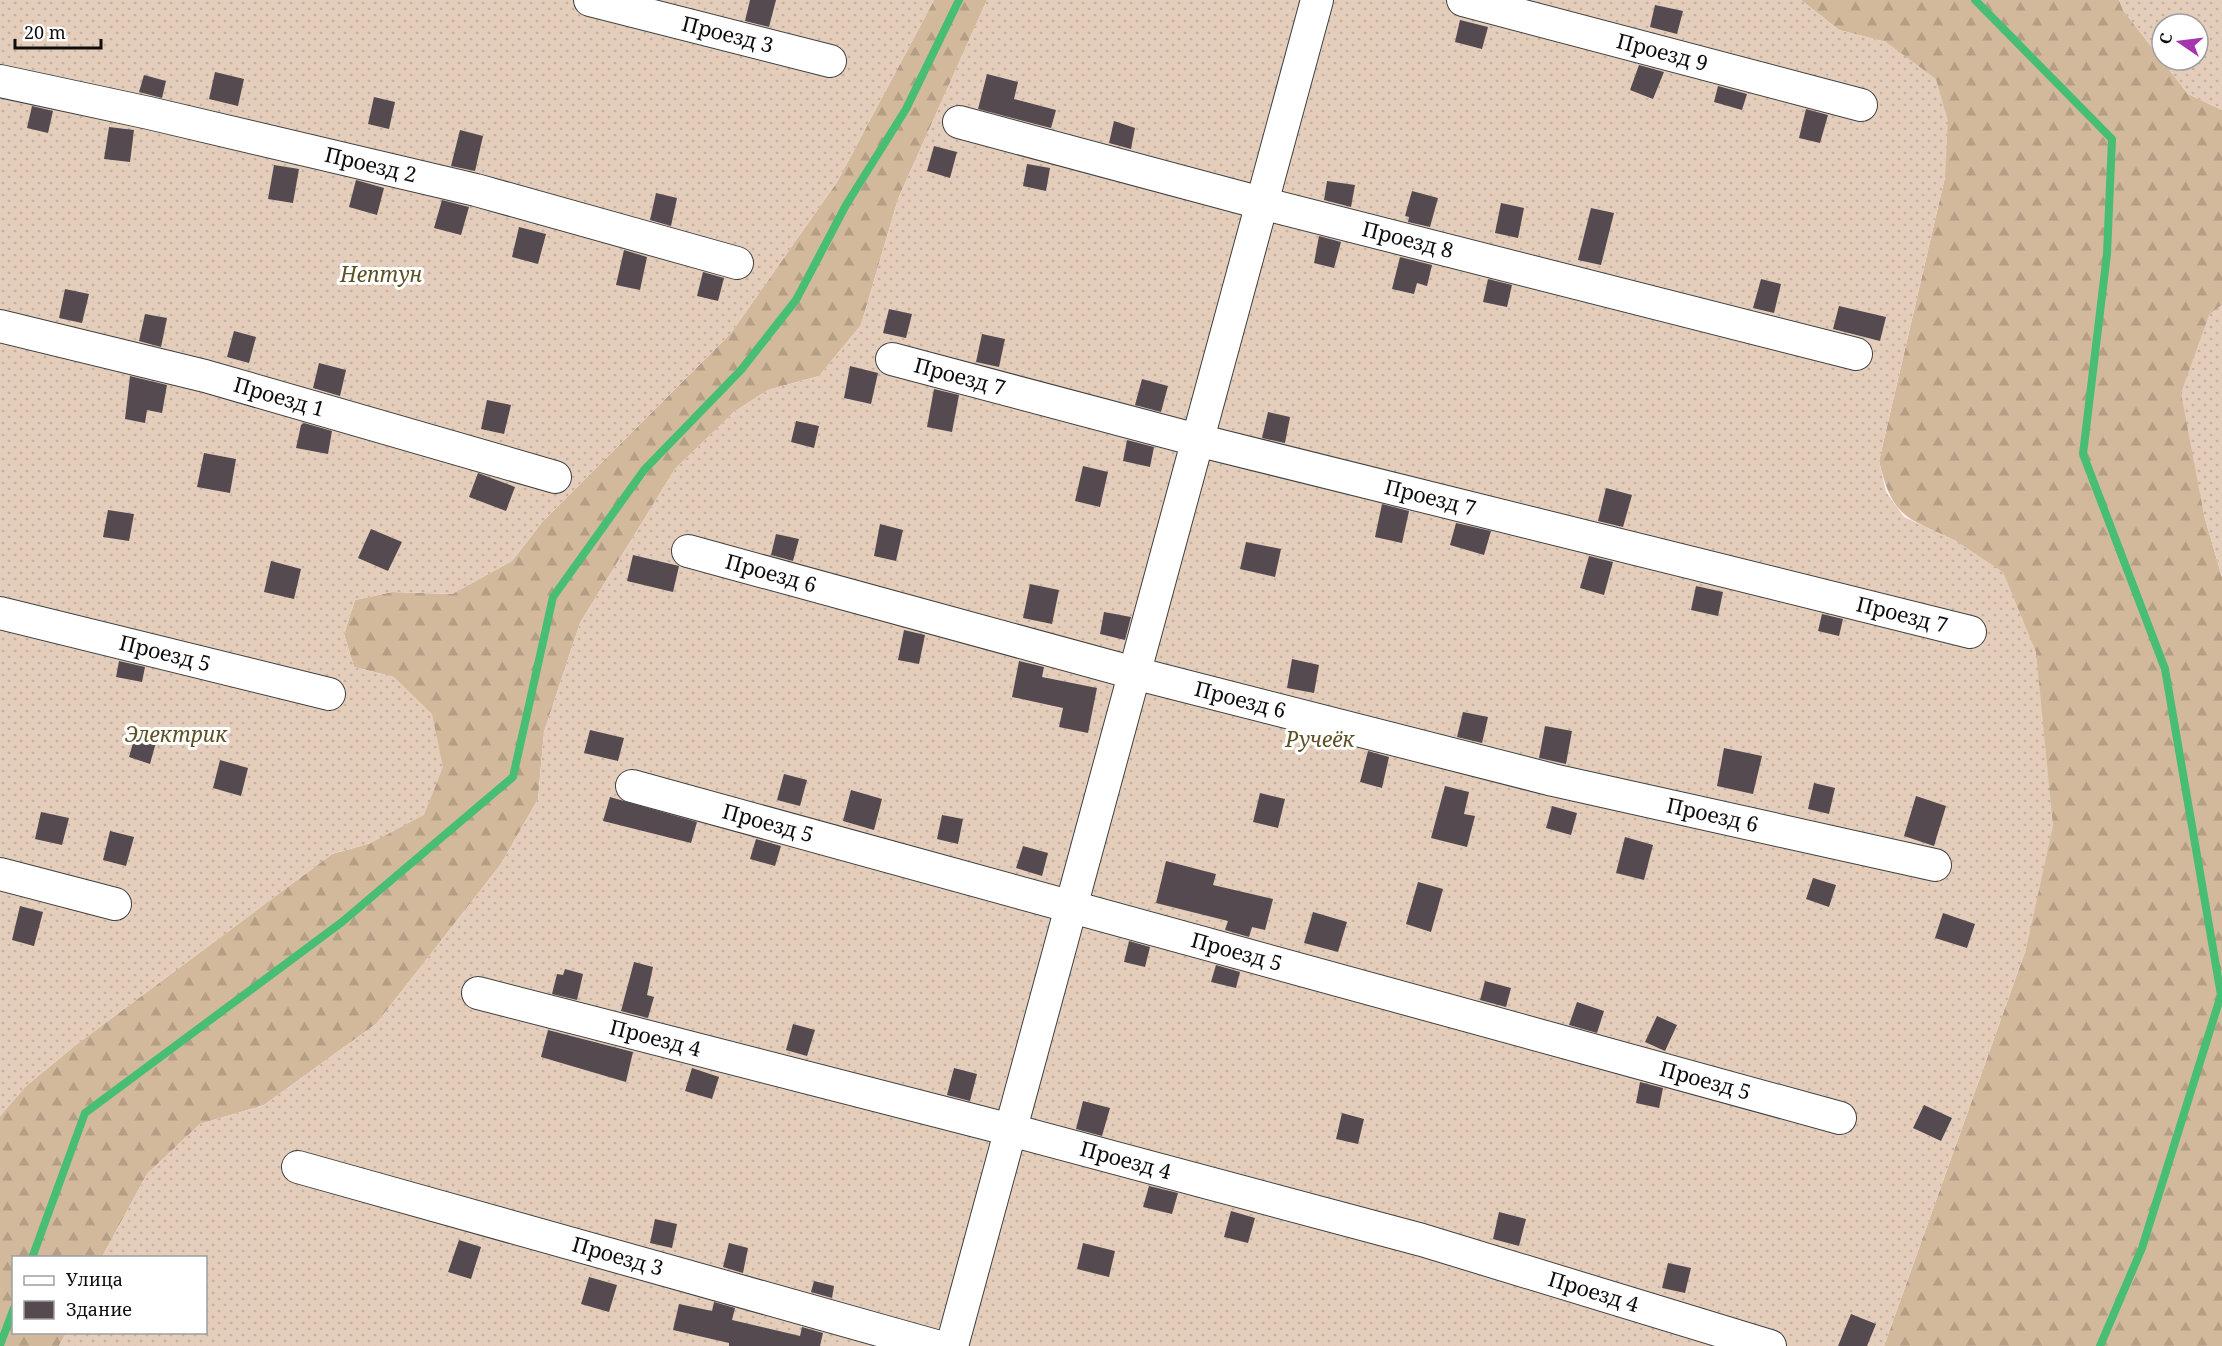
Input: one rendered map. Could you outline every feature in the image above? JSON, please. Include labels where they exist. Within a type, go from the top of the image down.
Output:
[{"type":"street","name":"Проезд 3","points":[[590,0],[830,61]]},
{"type":"street","points":[[952,1346],[1317,0]]},
{"type":"street","name":"Проезд 9","points":[[1463,0],[1861,105]]},
{"type":"street","name":"Проезд 2","points":[[0,81],[148,112],[476,190],[737,263]]},
{"type":"street","name":"Проезд 8","points":[[959,122],[1261,204],[1856,354]]},
{"type":"street","name":"Проезд 1","points":[[0,326],[205,376],[555,477]]},
{"type":"street","name":"Проезд 7","points":[[892,359],[1197,440],[1970,632]]},
{"type":"street","name":"Проезд 6","points":[[688,551],[1134,673],[1553,780],[1935,865]]},
{"type":"street","name":"Проезд 5","points":[[0,613],[329,694]]},
{"type":"street","name":"Проезд 5","points":[[632,786],[1840,1118]]},
{"type":"street","points":[[0,874],[116,904]]},
{"type":"street","name":"Проезд 4","points":[[478,993],[1011,1130],[1422,1240],[1770,1346]]},
{"type":"street","name":"Проезд 3","points":[[298,1167],[936,1346]]},
{"type":"green space","name":"Нептун","points":[[0,0],[934,0],[837,182],[731,333],[543,521],[512,561],[452,594],[392,592],[355,600],[344,634],[354,667],[394,677],[432,714],[443,767],[424,815],[371,843],[332,854],[77,1044],[26,1086],[0,1116]]},
{"type":"green space","points":[[934,0],[987,0],[898,199],[861,325],[819,376],[768,390],[734,412],[675,469],[580,623],[544,732],[538,799],[501,864],[376,1024],[264,1105],[200,1124],[147,1174],[103,1256],[12,1256],[12,1334],[65,1334],[59,1346],[0,1346],[0,1116],[26,1086],[77,1044],[332,854],[371,843],[394,677],[354,667],[344,634],[355,600],[392,592],[452,594],[512,561],[543,521],[731,333],[837,182]]},
{"type":"green space","name":"Ручеёк","points":[[987,0],[1801,0],[1839,30],[1886,42],[1936,79],[1948,121],[1945,177],[1879,461],[1886,492],[1904,517],[1956,541],[2003,572],[2036,652],[2053,826],[2026,949],[1884,1346],[59,1346],[65,1334],[207,1334],[207,1256],[103,1256],[147,1174],[200,1124],[264,1105],[376,1024],[501,864],[538,799],[544,732],[580,623],[675,469],[734,412],[768,390],[819,376],[861,325],[898,199]]},
{"type":"green space","points":[[1801,0],[2119,0],[2123,10],[2150,45],[2150,72],[2171,72],[2188,94],[2222,110],[2222,305],[2209,315],[2204,515],[2222,577],[2222,1346],[1884,1346],[2026,949],[1956,541],[1925,527],[1904,514],[1890,495],[1879,461],[1945,177],[1886,42],[1839,30]]},
{"type":"green space","points":[[2119,0],[2222,0],[2222,110],[2188,94],[2171,72],[2210,72],[2210,12],[2150,12],[2150,45],[2123,10]]},
{"type":"green space","points":[[2222,305],[2222,577],[2204,515],[2181,393],[2209,315]]},
{"type":"building","points":[[750,0],[776,0],[769,27],[745,21]]},
{"type":"building","points":[[1655,5],[1683,11],[1677,34],[1650,27]]},
{"type":"building","points":[[1460,20],[1488,27],[1482,49],[1455,42]]},
{"type":"building","points":[[1639,65],[1664,72],[1653,99],[1630,90]]},
{"type":"building","points":[[215,72],[244,79],[238,106],[209,99]]},
{"type":"building","points":[[987,74],[1018,82],[1014,99],[1056,110],[1051,128],[978,109]]},
{"type":"building","points":[[144,75],[166,81],[162,98],[139,92]]},
{"type":"building","points":[[1718,86],[1747,94],[1742,110],[1714,102]]},
{"type":"building","points":[[374,97],[395,102],[389,129],[368,124]]},
{"type":"building","points":[[32,106],[53,111],[48,133],[27,128]]},
{"type":"building","points":[[1806,109],[1828,115],[1820,143],[1799,138]]},
{"type":"building","points":[[1114,121],[1135,128],[1131,149],[1109,143]]},
{"type":"building","points":[[109,127],[134,130],[130,162],[104,159]]},
{"type":"building","points":[[460,130],[483,136],[475,171],[451,166]]},
{"type":"building","points":[[934,146],[957,152],[950,178],[927,171]]},
{"type":"building","points":[[1027,164],[1050,168],[1046,191],[1023,186]]},
{"type":"building","points":[[274,165],[299,169],[293,203],[268,199]]},
{"type":"building","points":[[356,180],[384,188],[377,215],[349,207]]},
{"type":"building","points":[[1327,181],[1355,185],[1351,207],[1324,200]]},
{"type":"building","points":[[1412,191],[1438,198],[1430,227],[1408,222],[1409,217],[1405,216]]},
{"type":"building","points":[[656,193],[677,198],[671,226],[650,220]]},
{"type":"building","points":[[442,200],[469,207],[461,235],[434,228]]},
{"type":"building","points":[[1501,203],[1524,208],[1518,238],[1495,233]]},
{"type":"building","points":[[1591,208],[1614,213],[1601,265],[1578,260]]},
{"type":"building","points":[[519,227],[546,234],[538,264],[512,257]]},
{"type":"building","points":[[1319,236],[1341,242],[1334,268],[1314,263]]},
{"type":"building","points":[[624,250],[647,257],[640,290],[616,285]]},
{"type":"building","points":[[1400,257],[1432,265],[1427,286],[1417,283],[1414,294],[1392,289]]},
{"type":"building","points":[[703,272],[724,278],[718,301],[697,296]]},
{"type":"building","points":[[1488,279],[1512,285],[1507,307],[1483,302]]},
{"type":"building","points":[[1761,279],[1781,284],[1774,313],[1753,308]]},
{"type":"building","points":[[65,289],[89,294],[82,323],[59,318]]},
{"type":"building","points":[[1839,306],[1886,317],[1880,341],[1833,329]]},
{"type":"building","points":[[889,309],[912,314],[906,338],[883,333]]},
{"type":"building","points":[[145,314],[167,318],[161,347],[139,341]]},
{"type":"building","points":[[234,331],[256,337],[249,363],[227,357]]},
{"type":"building","points":[[982,334],[1005,339],[999,367],[976,362]]},
{"type":"building","points":[[319,363],[346,370],[340,396],[313,388]]},
{"type":"building","points":[[850,366],[878,373],[871,404],[844,398]]},
{"type":"building","points":[[130,376],[167,385],[162,413],[147,410],[145,423],[125,419]]},
{"type":"building","points":[[1142,379],[1168,386],[1161,412],[1135,405]]},
{"type":"building","points":[[934,389],[959,395],[952,432],[927,427]]},
{"type":"building","points":[[487,400],[511,405],[504,434],[481,429]]},
{"type":"building","points":[[1268,412],[1290,417],[1285,443],[1262,438]]},
{"type":"building","points":[[796,421],[819,426],[814,448],[791,442]]},
{"type":"building","points":[[304,423],[332,431],[328,454],[296,448],[301,425]]},
{"type":"building","points":[[1127,440],[1154,447],[1150,467],[1123,461]]},
{"type":"building","points":[[204,453],[236,459],[230,493],[197,487]]},
{"type":"building","points":[[1083,466],[1108,472],[1100,507],[1075,501]]},
{"type":"building","points":[[478,473],[515,487],[506,511],[469,497]]},
{"type":"building","points":[[1606,488],[1632,495],[1623,527],[1598,521]]},
{"type":"building","points":[[1382,504],[1409,511],[1402,543],[1375,537]]},
{"type":"building","points":[[108,510],[134,514],[129,541],[103,537]]},
{"type":"building","points":[[1456,523],[1491,531],[1484,555],[1450,545]]},
{"type":"building","points":[[880,524],[903,530],[896,561],[874,556]]},
{"type":"building","points":[[371,529],[402,542],[388,571],[358,558]]},
{"type":"building","points":[[776,534],[799,539],[793,561],[771,555]]},
{"type":"building","points":[[1246,542],[1281,549],[1275,577],[1240,569]]},
{"type":"building","points":[[633,555],[679,566],[673,592],[627,581]]},
{"type":"building","points":[[1589,556],[1613,562],[1604,595],[1580,588]]},
{"type":"building","points":[[271,561],[301,569],[294,599],[264,592]]},
{"type":"building","points":[[1030,584],[1059,590],[1052,624],[1023,618]]},
{"type":"building","points":[[1696,586],[1723,592],[1718,616],[1691,610]]},
{"type":"building","points":[[1104,612],[1131,617],[1125,640],[1100,634]]},
{"type":"building","points":[[1822,614],[1843,619],[1839,636],[1818,631]]},
{"type":"building","points":[[904,630],[925,635],[919,664],[898,660]]},
{"type":"building","points":[[1292,659],[1319,665],[1314,693],[1287,688]]},
{"type":"building","points":[[119,661],[145,667],[142,682],[116,677]]},
{"type":"building","points":[[1019,661],[1044,667],[1042,677],[1097,688],[1088,733],[1059,727],[1063,708],[1012,697]]},
{"type":"building","points":[[1463,712],[1488,717],[1482,743],[1457,737]]},
{"type":"building","points":[[1545,726],[1572,731],[1566,764],[1539,758]]},
{"type":"building","points":[[137,729],[158,735],[150,764],[129,757]]},
{"type":"building","points":[[590,730],[624,738],[618,761],[584,753]]},
{"type":"building","points":[[1724,748],[1762,756],[1753,794],[1717,786]]},
{"type":"building","points":[[1368,751],[1389,757],[1382,788],[1360,782]]},
{"type":"building","points":[[220,760],[248,768],[241,796],[213,788]]},
{"type":"building","points":[[784,774],[807,780],[800,806],[777,800]]},
{"type":"building","points":[[1814,783],[1835,788],[1829,814],[1808,809]]},
{"type":"building","points":[[1445,786],[1469,792],[1464,814],[1475,816],[1467,847],[1431,838]]},
{"type":"building","points":[[851,790],[882,799],[874,830],[843,821]]},
{"type":"building","points":[[1260,793],[1285,799],[1278,828],[1253,822]]},
{"type":"building","points":[[1916,796],[1946,806],[1934,846],[1904,836]]},
{"type":"building","points":[[610,797],[697,822],[691,843],[603,821]]},
{"type":"building","points":[[1552,806],[1577,813],[1571,835],[1546,828]]},
{"type":"building","points":[[41,812],[69,818],[62,845],[35,839]]},
{"type":"building","points":[[942,815],[963,819],[958,844],[937,839]]},
{"type":"building","points":[[110,831],[134,837],[126,866],[103,860]]},
{"type":"building","points":[[1625,837],[1653,845],[1644,880],[1616,873]]},
{"type":"building","points":[[756,839],[781,846],[775,866],[750,859]]},
{"type":"building","points":[[1023,846],[1048,853],[1042,876],[1016,868]]},
{"type":"building","points":[[1166,861],[1216,874],[1213,885],[1273,899],[1265,930],[1252,927],[1249,937],[1225,930],[1228,921],[1156,903]]},
{"type":"building","points":[[1813,878],[1836,885],[1829,907],[1806,899]]},
{"type":"building","points":[[1418,882],[1443,889],[1431,932],[1406,924]]},
{"type":"building","points":[[20,906],[43,912],[34,946],[12,940]]},
{"type":"building","points":[[1313,912],[1347,922],[1338,952],[1304,943]]},
{"type":"building","points":[[1943,913],[1975,924],[1967,948],[1935,938]]},
{"type":"building","points":[[1129,941],[1150,947],[1145,967],[1124,962]]},
{"type":"building","points":[[634,962],[653,967],[647,995],[654,997],[648,1018],[621,1011]]},
{"type":"building","points":[[1216,965],[1240,972],[1236,988],[1211,982]]},
{"type":"building","points":[[565,969],[583,974],[577,1000],[552,994],[557,974],[563,975]]},
{"type":"building","points":[[1485,981],[1511,988],[1506,1007],[1480,1000]]},
{"type":"building","points":[[1577,1002],[1604,1011],[1597,1033],[1569,1025]]},
{"type":"building","points":[[1657,1016],[1677,1025],[1665,1051],[1645,1042]]},
{"type":"building","points":[[793,1024],[815,1030],[807,1056],[786,1050]]},
{"type":"building","points":[[548,1030],[633,1052],[626,1082],[541,1057]]},
{"type":"building","points":[[692,1068],[719,1077],[712,1099],[685,1091]]},
{"type":"building","points":[[954,1068],[977,1074],[970,1101],[947,1095]]},
{"type":"building","points":[[1640,1082],[1663,1088],[1659,1108],[1636,1103]]},
{"type":"building","points":[[1083,1101],[1110,1108],[1102,1136],[1076,1129]]},
{"type":"building","points":[[1924,1105],[1952,1118],[1941,1141],[1913,1128]]},
{"type":"building","points":[[1342,1113],[1364,1119],[1358,1144],[1336,1139]]},
{"type":"building","points":[[1149,1186],[1178,1193],[1172,1214],[1143,1207]]},
{"type":"building","points":[[1231,1211],[1255,1218],[1248,1243],[1224,1237]]},
{"type":"building","points":[[1499,1212],[1526,1219],[1519,1246],[1493,1239]]},
{"type":"building","points":[[655,1219],[677,1224],[672,1248],[650,1243]]},
{"type":"building","points":[[459,1240],[481,1247],[471,1279],[448,1272]]},
{"type":"building","points":[[729,1243],[748,1248],[743,1273],[723,1267]]},
{"type":"building","points":[[1083,1243],[1115,1251],[1109,1277],[1077,1269]]},
{"type":"building","points":[[1668,1263],[1691,1268],[1685,1293],[1662,1288]]},
{"type":"building","points":[[589,1277],[617,1285],[609,1312],[581,1304]]},
{"type":"building","points":[[814,1281],[834,1286],[832,1298],[811,1292]]},
{"type":"building","points":[[714,1302],[735,1308],[732,1320],[800,1336],[802,1327],[823,1333],[820,1346],[729,1346],[729,1343],[673,1330],[679,1304],[712,1311]]},
{"type":"building","points":[[1851,1314],[1876,1324],[1867,1346],[1838,1346]]},
{"type":"waterway","points":[[33,1256],[85,1113],[342,922],[513,777],[553,597],[644,470],[741,370],[796,300],[846,205],[906,109],[959,0]]},
{"type":"waterway","points":[[1975,0],[2112,139],[2107,254],[2083,454],[2165,669],[2221,995],[2142,1248],[2100,1346]]},
{"type":"waterway","points":[[0,1345],[12,1313]]},
{"type":"park label","name":"Электрик","points":[[176,735]]}]
